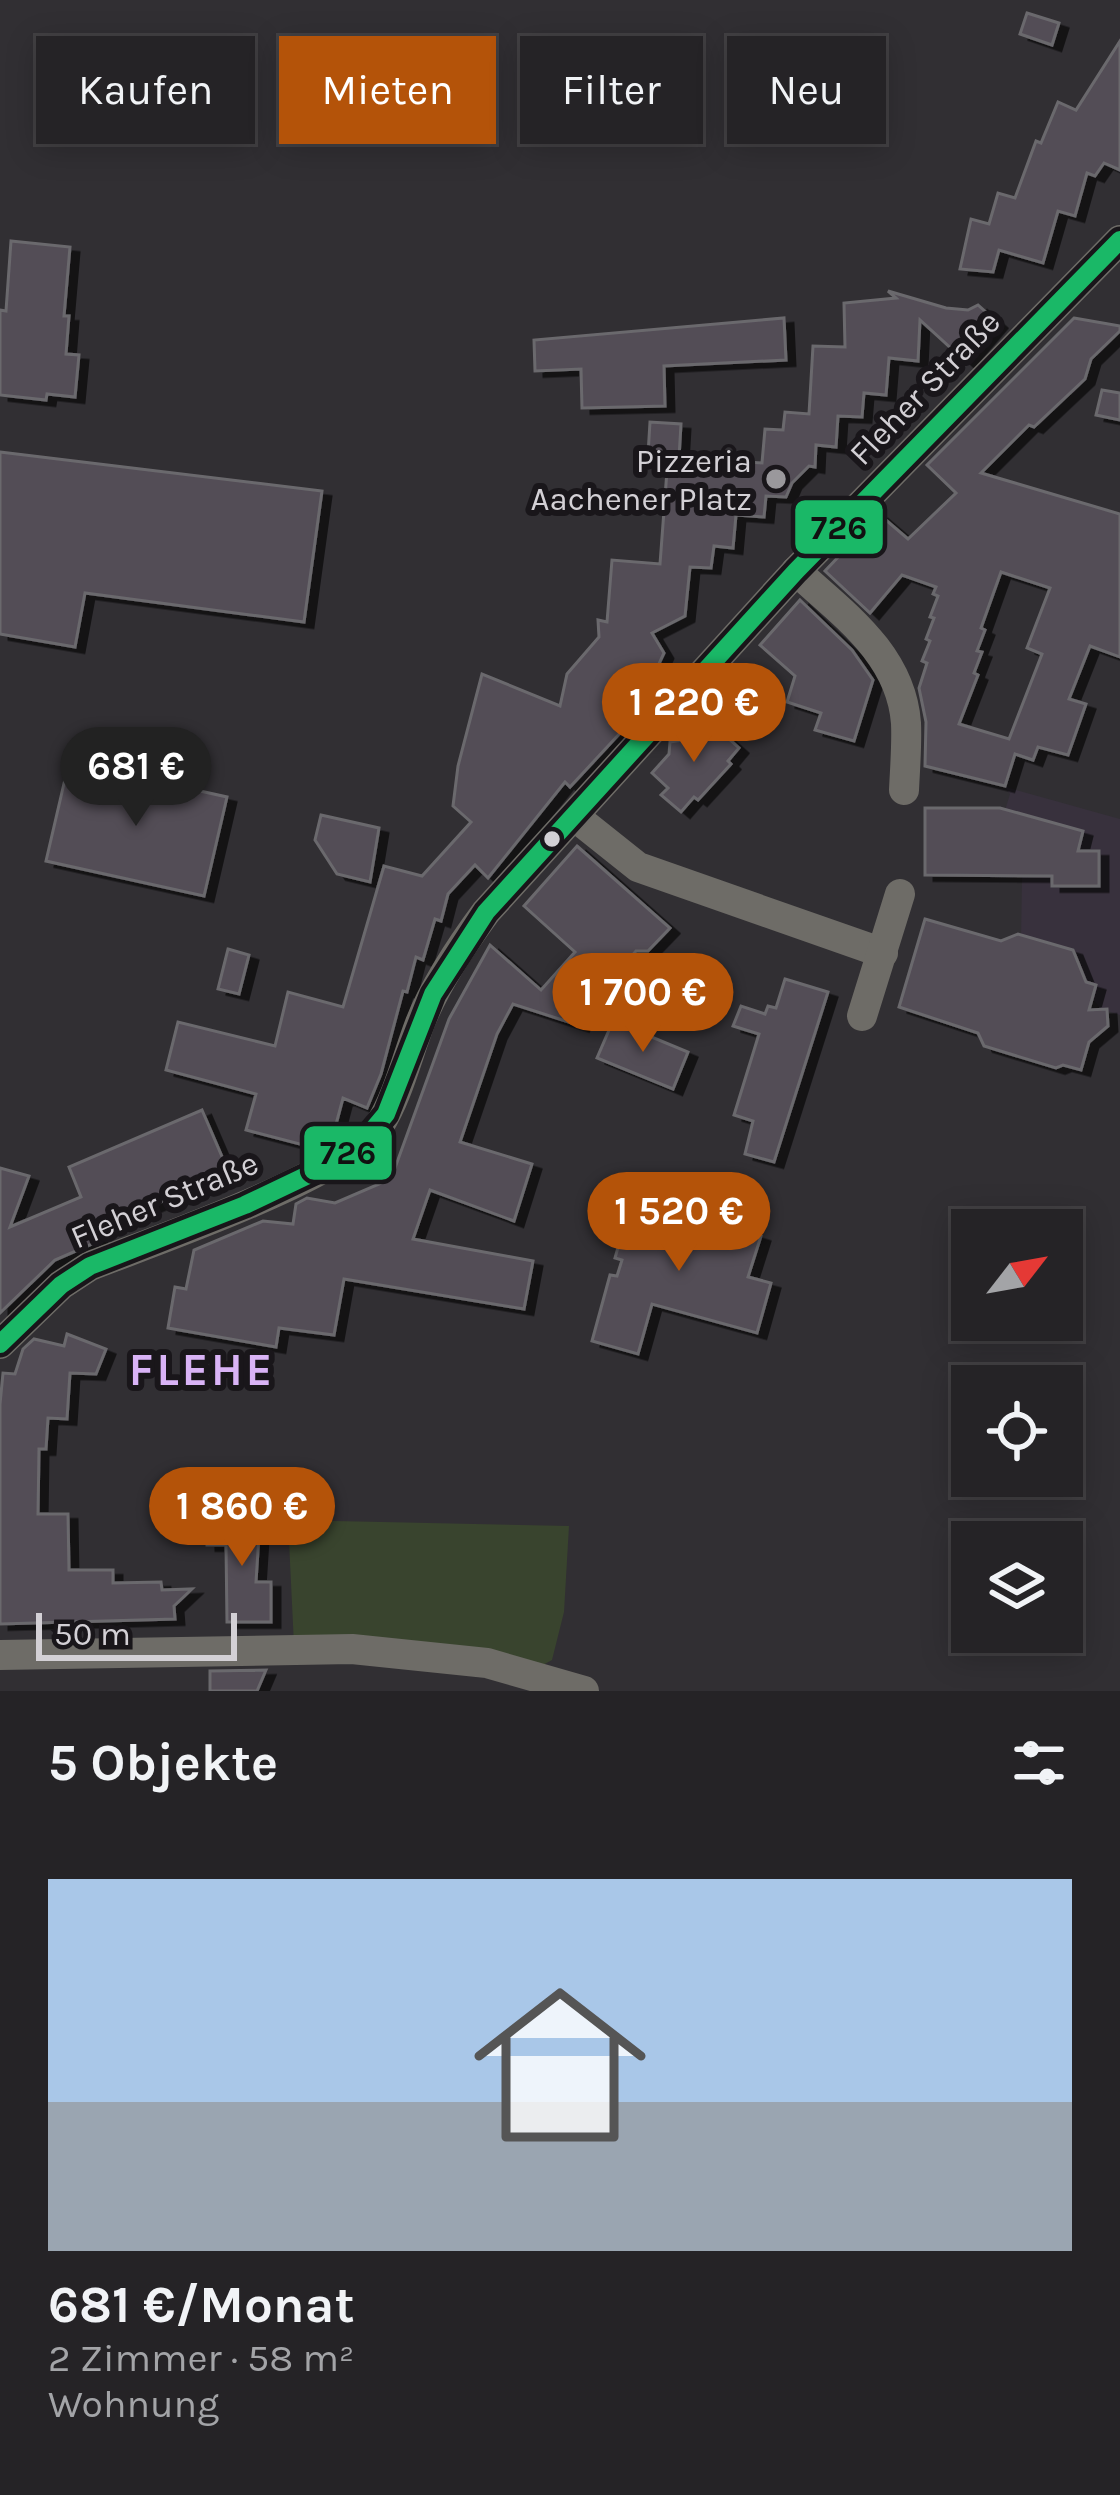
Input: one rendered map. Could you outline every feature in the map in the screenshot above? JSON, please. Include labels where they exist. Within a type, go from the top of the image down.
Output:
[{"type":"street","name":"Fleher Straße","points":[[0,1344],[61,1285],[89,1266],[274,1191],[361,1146],[389,1107],[422,1018],[457,953],[486,912],[796,571],[1113,258]]},
{"type":"street","points":[[796,571],[882,655],[906,721],[904,790]]},
{"type":"street","points":[[574,816],[638,867],[883,953]]},
{"type":"street","points":[[862,1016],[900,894]]},
{"type":"street","points":[[0,1655],[352,1649],[487,1663],[584,1691]]},
{"type":"shaded area","points":[[1005,787],[1120,819],[1120,1015],[1101,1009],[1093,999],[1095,985],[1079,978],[1079,962],[1069,958],[1073,950],[1021,938],[1022,877],[995,876],[995,843],[1010,794]]},
{"type":"green space","points":[[288,1520],[569,1526],[564,1612],[552,1660],[541,1666],[294,1645]]},
{"type":"building","points":[[1027,13],[1059,23],[1052,45],[1020,34]]},
{"type":"building","points":[[1120,41],[1120,170],[1104,163],[1095,176],[1087,173],[1075,216],[1058,211],[1043,263],[999,250],[993,272],[960,269],[971,219],[989,224],[998,193],[1015,198],[1036,141],[1041,143],[1058,102],[1076,110]]},
{"type":"building","points":[[11,241],[70,247],[64,316],[69,316],[66,354],[79,355],[75,397],[47,394],[46,400],[0,395],[0,310],[6,311]]},
{"type":"building","points":[[888,291],[946,308],[968,310],[978,305],[998,323],[965,361],[920,320],[918,361],[889,358],[886,395],[864,393],[862,417],[838,416],[836,447],[816,445],[815,467],[809,466],[792,483],[786,497],[766,496],[764,517],[736,515],[733,548],[714,546],[711,568],[690,567],[685,616],[652,633],[664,653],[656,685],[636,716],[570,787],[565,782],[488,878],[475,865],[448,894],[423,960],[416,957],[407,992],[403,991],[367,1108],[343,1098],[334,1132],[311,1147],[246,1130],[256,1094],[166,1070],[178,1022],[275,1046],[288,992],[343,1007],[384,866],[422,876],[471,822],[453,806],[458,766],[482,674],[560,706],[567,674],[599,637],[598,620],[607,622],[612,560],[660,564],[668,457],[648,455],[650,422],[681,424],[679,458],[762,463],[765,429],[783,430],[785,412],[809,414],[813,346],[845,347],[844,303],[896,298]]},
{"type":"building","points":[[784,318],[786,360],[664,366],[665,406],[582,408],[581,369],[535,371],[534,340]]},
{"type":"building","points":[[1074,318],[1120,326],[1091,359],[1085,379],[981,473],[1120,514],[1120,657],[1090,646],[1069,699],[1086,704],[1068,755],[1038,747],[1033,760],[1015,754],[1005,786],[925,766],[926,722],[919,688],[927,663],[922,661],[930,641],[926,639],[934,618],[930,617],[938,596],[933,594],[936,587],[902,575],[870,613],[825,571],[879,514],[908,539],[956,493],[927,465]],"holes":[[[1001,572],[1050,588],[1027,648],[1042,654],[1009,739],[959,724],[978,675],[974,673],[982,652],[977,651],[985,630],[981,628]]]},
{"type":"building","points":[[1102,390],[1120,393],[1120,420],[1096,415]]},
{"type":"building","points":[[0,452],[322,491],[304,622],[85,593],[75,647],[0,634]]},
{"type":"building","points":[[800,600],[852,650],[873,680],[854,741],[815,730],[821,713],[787,702],[795,676],[760,645]]},
{"type":"building","points":[[699,721],[715,735],[719,730],[739,748],[728,761],[731,764],[681,812],[661,795],[668,788],[652,773],[669,754],[670,742],[682,740]]},
{"type":"building","points":[[69,762],[227,797],[204,896],[46,861]]},
{"type":"building","points":[[925,808],[1000,808],[1083,831],[1078,851],[1099,851],[1099,886],[1052,886],[1052,876],[925,875]]},
{"type":"building","points":[[321,815],[379,828],[370,882],[337,874],[315,840]]},
{"type":"building","points":[[577,846],[670,928],[648,951],[636,951],[613,978],[617,982],[578,1024],[581,1026],[513,1004],[497,1034],[460,1142],[532,1164],[514,1221],[430,1190],[413,1239],[533,1261],[524,1309],[344,1279],[334,1335],[279,1328],[276,1347],[168,1328],[175,1287],[186,1289],[194,1250],[263,1221],[293,1224],[296,1204],[307,1198],[335,1203],[391,1179],[449,1019],[490,945],[541,990],[575,952],[524,906]]},
{"type":"building","points":[[925,919],[1001,941],[1018,934],[1073,950],[1086,982],[1096,985],[1089,1010],[1107,1009],[1108,1026],[1089,1042],[1081,1070],[1056,1068],[984,1046],[978,1033],[899,1007]]},
{"type":"building","points":[[228,949],[249,955],[239,994],[218,989]]},
{"type":"building","points":[[785,979],[828,992],[774,1162],[745,1154],[753,1121],[734,1115],[759,1034],[733,1026],[741,1006],[765,1014],[768,1006],[776,1008]]},
{"type":"building","points":[[613,1021],[688,1052],[673,1089],[597,1058]]},
{"type":"building","points":[[202,1110],[229,1173],[95,1230],[99,1241],[55,1260],[0,1313],[0,1168],[29,1176],[10,1227],[81,1197],[69,1167]]},
{"type":"building","points":[[627,1196],[761,1236],[748,1277],[771,1283],[757,1333],[652,1304],[638,1354],[592,1341],[610,1275],[617,1276],[622,1260],[615,1258],[623,1230],[617,1228]]},
{"type":"building","points":[[67,1334],[106,1349],[96,1374],[70,1373],[67,1419],[48,1418],[46,1449],[39,1449],[38,1514],[68,1514],[69,1570],[113,1570],[113,1583],[161,1582],[162,1590],[192,1589],[174,1606],[175,1619],[0,1624],[3,1373],[15,1374],[23,1349],[34,1339],[64,1346]]},
{"type":"building","points":[[206,1517],[260,1519],[256,1582],[271,1582],[271,1622],[227,1622],[226,1545],[207,1545]]},
{"type":"building","points":[[266,1670],[257,1691],[210,1691],[210,1671]]},
{"type":"transit line","name":"726","points":[[0,1344],[61,1285],[90,1266],[245,1205],[360,1145],[386,1114],[433,994],[486,912],[796,571],[1120,240]]},
{"type":"place","name":"Pizzeria Aachener Platz","points":[[776,479]]},
{"type":"district","name":"FLEHE","points":[[202,1369]]}]
